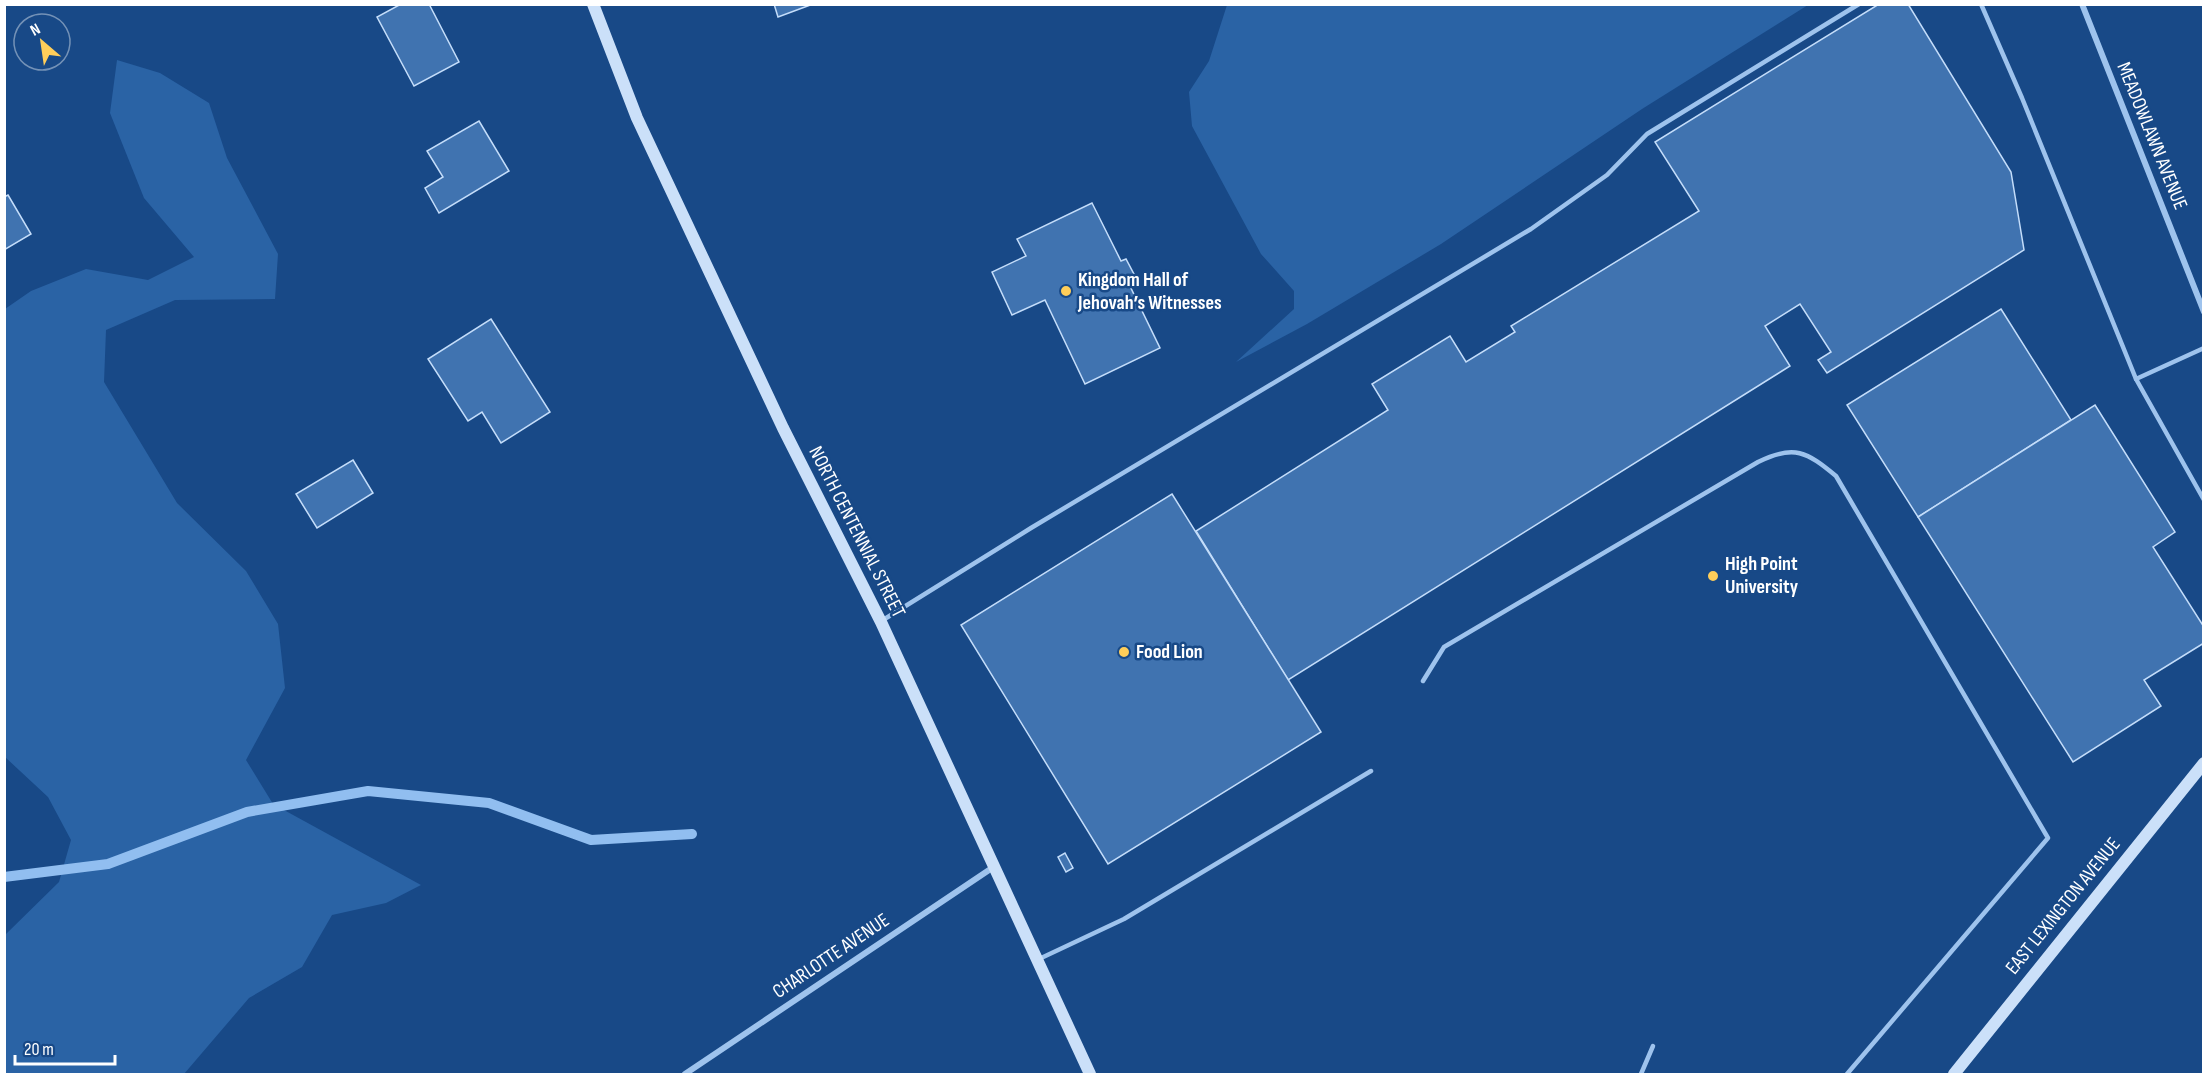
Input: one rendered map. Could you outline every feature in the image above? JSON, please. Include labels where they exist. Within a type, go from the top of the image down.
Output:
[{"type":"main road","name":"NORTH CENTENNIAL STREET","points":[[593,4],[637,118],[783,428],[881,621],[1090,1074]]},
{"type":"main road","name":"EAST LEXINGTON AVENUE","points":[[1954,1074],[2204,763]]},
{"type":"street","name":"MEADOWLAWN AVENUE","points":[[2082,4],[2204,312]]},
{"type":"street","name":"CHARLOTTE AVENUE","points":[[685,1074],[995,866]]},
{"type":"lane","points":[[881,621],[1031,528],[1531,229],[1607,175],[1647,134],[1859,4]]},
{"type":"lane","points":[[1981,4],[2022,98],[2136,379],[2204,500]]},
{"type":"lane","points":[[2136,379],[2204,348]]},
{"type":"lane","points":[[1423,681],[1444,647],[1775,453],[1794,452],[1811,457],[1836,476],[2048,838],[1846,1074]]},
{"type":"lane","points":[[1037,960],[1124,919],[1371,771]]},
{"type":"lane","points":[[1641,1074],[1653,1046]]},
{"type":"shaded area","points":[[1227,4],[1808,5],[1642,109],[1441,244],[1307,324],[1236,362],[1294,309],[1294,291],[1261,254],[1192,126],[1189,92],[1209,61]]},
{"type":"shaded area","points":[[117,60],[160,73],[209,103],[227,158],[278,254],[275,299],[175,300],[106,330],[104,382],[177,503],[246,571],[278,624],[285,688],[246,760],[273,804],[421,885],[386,903],[332,915],[302,967],[249,998],[184,1074],[5,1074],[5,935],[59,882],[71,840],[48,797],[5,757],[5,309],[31,291],[86,269],[148,280],[194,257],[144,198],[110,113]]},
{"type":"building","points":[[401,4],[429,4],[459,62],[414,86],[377,17]]},
{"type":"building","points":[[774,4],[813,4],[778,17]]},
{"type":"building","points":[[1879,4],[1908,4],[2011,172],[2024,250],[1827,373],[1818,360],[1831,352],[1800,304],[1765,326],[1790,366],[1288,680],[1196,531],[1388,410],[1372,384],[1450,336],[1466,362],[1515,332],[1511,326],[1699,211],[1655,142]]},
{"type":"building","points":[[479,121],[509,171],[439,213],[425,188],[443,177],[427,151]]},
{"type":"building","points":[[8,195],[31,234],[4,250],[4,197]]},
{"type":"building","name":"Kingdom Hall of Jehovah’s Witnesses","points":[[1092,203],[1121,261],[1126,259],[1136,278],[1128,282],[1160,348],[1085,384],[1045,300],[1012,315],[992,272],[1026,256],[1017,239]]},
{"type":"building","points":[[2001,309],[2071,420],[1918,517],[1847,405]]},
{"type":"building","points":[[491,319],[550,412],[501,443],[482,412],[468,421],[428,359]]},
{"type":"building","points":[[2095,405],[2175,532],[2153,547],[2204,627],[2204,643],[2144,680],[2161,706],[2073,762],[1918,517]]},
{"type":"building","points":[[353,460],[373,493],[317,528],[296,494]]},
{"type":"building","name":"Food Lion","points":[[1172,494],[1321,732],[1108,864],[961,625]]},
{"type":"building","points":[[1065,853],[1073,868],[1066,872],[1058,857]]},
{"type":"waterway","points":[[4,877],[108,864],[247,812],[368,791],[489,803],[591,840],[692,834]]},
{"type":"place","name":"Kingdom Hall of Jehovah’s Witnesses","points":[[1066,291]]},
{"type":"place","name":"High Point University","points":[[1713,576]]},
{"type":"place","name":"Food Lion","points":[[1124,652]]}]
